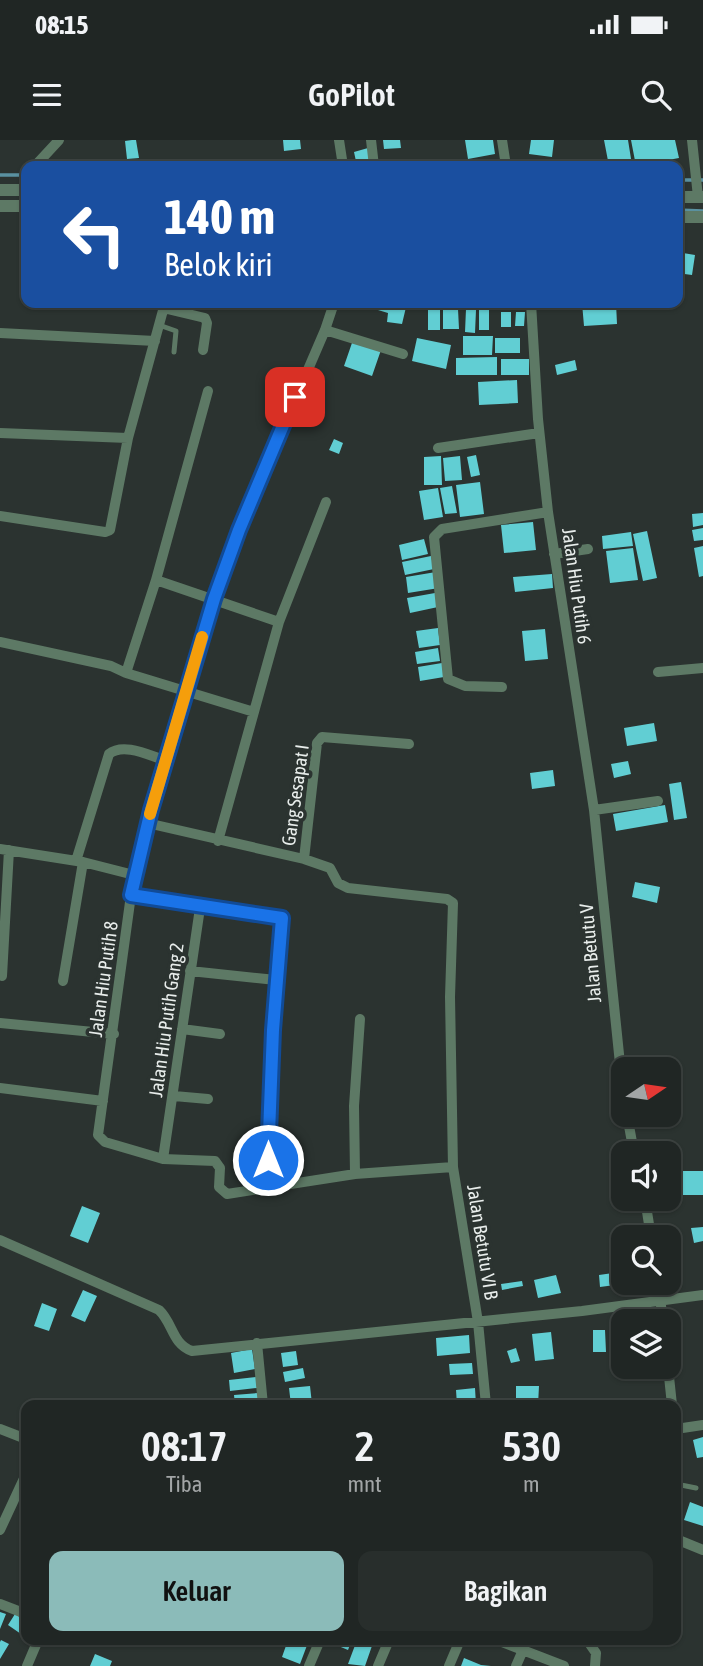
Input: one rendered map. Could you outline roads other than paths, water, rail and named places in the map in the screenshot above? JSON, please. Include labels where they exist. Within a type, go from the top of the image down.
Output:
[{"type":"street","points":[[40,161],[59,140]]},
{"type":"street","points":[[339,140],[342,161]]},
{"type":"street","points":[[372,140],[374,161]]},
{"type":"street","points":[[502,140],[505,161]]},
{"type":"street","points":[[683,197],[701,197],[692,140]]},
{"type":"street","points":[[0,190],[21,190]]},
{"type":"street","points":[[0,206],[21,206]]},
{"type":"street","points":[[683,217],[703,217]]},
{"type":"street","points":[[0,516],[106,532],[110,530],[128,438],[163,308]]},
{"type":"street","points":[[173,308],[205,318],[207,323],[203,350]]},
{"type":"street","name":"Jalan Hiu Putih 8","points":[[163,1159],[99,1139],[134,875],[214,599],[239,530],[332,308]]},
{"type":"street","name":"Jalan Hiu Putih 6","points":[[531,308],[539,433],[548,512],[594,810]]},
{"type":"street","points":[[325,330],[403,354]]},
{"type":"street","points":[[0,333],[155,341]]},
{"type":"street","points":[[126,673],[156,580],[208,391]]},
{"type":"street","points":[[0,433],[128,438]]},
{"type":"street","points":[[438,449],[539,433]]},
{"type":"street","points":[[218,841],[279,622],[326,502]]},
{"type":"street","points":[[502,687],[465,686],[448,679],[434,537],[442,529],[548,512]]},
{"type":"street","points":[[554,554],[588,549]]},
{"type":"street","points":[[156,580],[279,622]]},
{"type":"street","points":[[0,642],[111,666],[187,693],[254,712]]},
{"type":"street","points":[[658,672],[703,668]]},
{"type":"street","name":"Gang Sesapat I","points":[[304,859],[317,743],[322,737],[410,744]]},
{"type":"street","points":[[63,981],[79,861],[109,754],[114,750],[132,750],[167,761]]},
{"type":"street","points":[[594,810],[658,801]]},
{"type":"street","name":"Jalan Betutu V","points":[[594,810],[619,1057]]},
{"type":"street","points":[[147,823],[304,859]]},
{"type":"street","points":[[2,975],[4,850],[79,861],[134,875]]},
{"type":"street","name":"Jalan Betutu VI B","points":[[304,859],[330,868],[338,883],[348,888],[447,899],[453,903],[450,997],[453,1167],[478,1322],[486,1400]]},
{"type":"street","points":[[131,895],[200,908],[282,918],[269,1105],[268,1187]]},
{"type":"street","name":"Jalan Hiu Putih Gang 2","points":[[163,1159],[200,908]]},
{"type":"street","points":[[190,971],[276,980]]},
{"type":"street","points":[[355,1174],[354,1106],[360,1019]]},
{"type":"street","points":[[0,1023],[114,1034]]},
{"type":"street","points":[[182,1029],[220,1034]]},
{"type":"street","points":[[0,1088],[103,1101]]},
{"type":"street","points":[[174,1096],[208,1099]]},
{"type":"street","points":[[163,1159],[215,1161],[219,1168],[219,1187],[227,1194],[355,1174],[453,1167]]},
{"type":"street","points":[[0,1240],[159,1310],[167,1318],[176,1340],[183,1348],[192,1351],[703,1296]]},
{"type":"street","points":[[660,1295],[662,1309]]},
{"type":"street","points":[[257,1343],[263,1400]]},
{"type":"street","points":[[669,1379],[671,1400]]},
{"type":"street","points":[[681,1428],[703,1425]]},
{"type":"street","points":[[0,1429],[21,1437]]},
{"type":"street","points":[[0,1530],[21,1485]]},
{"type":"street","points":[[681,1541],[703,1550]]},
{"type":"street","points":[[0,1604],[21,1612]]},
{"type":"street","points":[[27,1666],[36,1645]]},
{"type":"street","points":[[309,1666],[318,1645]]},
{"type":"street","points":[[378,1666],[386,1645]]},
{"type":"street","points":[[449,1666],[458,1645]]},
{"type":"street","points":[[510,1645],[565,1666]]},
{"type":"street","points":[[590,1645],[596,1653],[595,1666]]},
{"type":"street","points":[[516,1666],[523,1650]]},
{"type":"lane","points":[[159,325],[176,331],[174,352]]},
{"type":"lane","points":[[681,1485],[696,1488]]},
{"type":"waterway","points":[[0,175],[21,175]]},
{"type":"waterway","points":[[683,180],[703,180]]},
{"type":"waterway","points":[[683,210],[703,211]]}]
